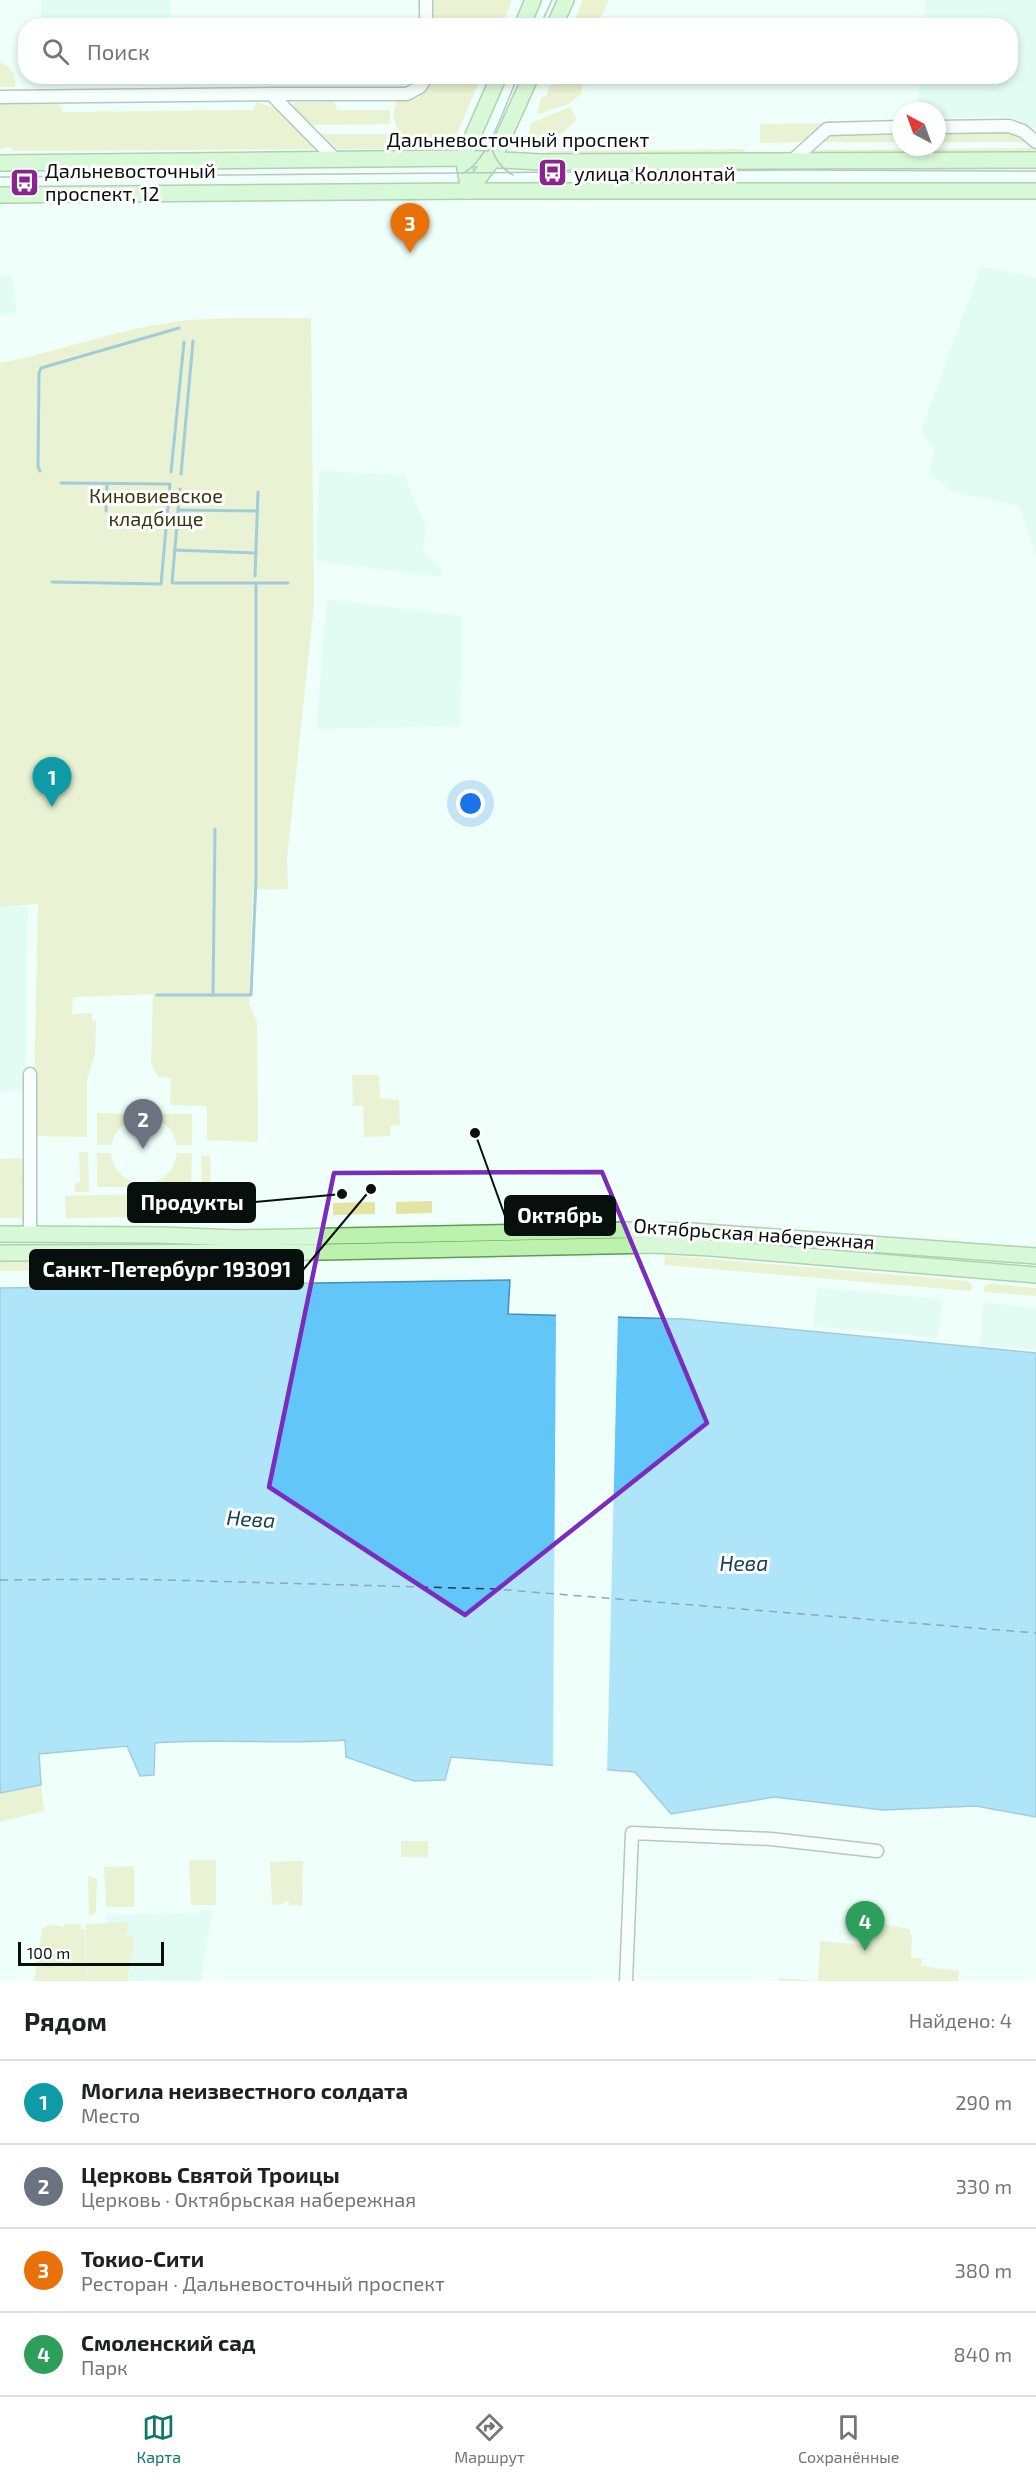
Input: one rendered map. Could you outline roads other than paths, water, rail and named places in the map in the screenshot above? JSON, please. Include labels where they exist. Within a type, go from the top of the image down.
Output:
[{"type":"main road","points":[[525,18],[533,0]]},
{"type":"main road","points":[[558,18],[566,0]]},
{"type":"main road","points":[[469,191],[463,158],[495,84]]},
{"type":"main road","points":[[469,191],[494,158],[527,84]]},
{"type":"main road","name":"Дальневосточный проспект","points":[[0,162],[463,158],[540,162],[1036,160]]},
{"type":"main road","points":[[0,195],[469,191],[1036,191]]},
{"type":"main road","name":"Октябрьская набережная","points":[[0,1234],[179,1235],[237,1238],[626,1230],[693,1231],[1036,1256]]},
{"type":"main road","name":"Октябрьская набережная","points":[[0,1252],[325,1252],[654,1245],[1036,1275]]},
{"type":"street","points":[[426,0],[426,18]]},
{"type":"street","points":[[0,97],[391,95],[414,92],[420,84]]},
{"type":"street","points":[[270,94],[335,159]]},
{"type":"street","points":[[946,127],[1009,126],[1023,131],[1036,142]]},
{"type":"street","points":[[793,160],[827,129],[892,127]]},
{"type":"street","points":[[30,1074],[30,1234]]},
{"type":"street","points":[[626,1981],[632,1833],[771,1839],[877,1851]]},
{"type":"water","name":"Нева","points":[[510,1280],[508,1314],[683,1319],[1036,1353],[1036,1817],[976,1806],[883,1810],[774,1797],[671,1814],[635,1772],[451,1757],[445,1780],[414,1781],[346,1757],[345,1740],[155,1743],[154,1775],[140,1776],[127,1746],[39,1754],[41,1785],[0,1793],[0,1288]]},
{"type":"waterway","points":[[40,471],[38,467],[39,373],[41,368],[179,328]]},
{"type":"waterway","points":[[181,474],[193,341]]},
{"type":"waterway","points":[[171,472],[184,342]]},
{"type":"waterway","points":[[52,582],[161,584],[170,484],[61,483]]},
{"type":"waterway","points":[[106,511],[107,484]]},
{"type":"waterway","points":[[180,489],[172,583],[288,583]]},
{"type":"waterway","points":[[255,576],[258,492]]},
{"type":"waterway","points":[[178,510],[257,511]]},
{"type":"waterway","points":[[174,550],[256,553]]},
{"type":"waterway","points":[[157,995],[251,995],[256,879],[256,583]]},
{"type":"waterway","points":[[213,995],[215,829]]},
{"type":"tram line","points":[[544,18],[552,0]]},
{"type":"tram line","points":[[463,173],[472,167],[488,145],[515,84]]},
{"type":"tram line","points":[[489,139],[497,160],[513,175]]},
{"type":"tram line","points":[[0,177],[797,170],[1036,171]]},
{"type":"place","name":"улица Коллонтай","points":[[553,173]]},
{"type":"place","name":"Дальневосточный проспект, 12","points":[[24,182]]},
{"type":"place","name":"Токио-Сити","points":[[410,253]]},
{"type":"place","name":"Могила неизвестного солдата","points":[[52,807]]},
{"type":"place","name":"Октябрь","points":[[475,1133]]},
{"type":"place","name":"Церковь Святой Троицы","points":[[143,1149]]},
{"type":"place","name":"Санкт-Петербург 193091","points":[[371,1189]]},
{"type":"place","name":"Продукты","points":[[342,1194]]},
{"type":"place","name":"Смоленский сад","points":[[865,1951]]},
{"type":"park label","name":"Киновиевское кладбище","points":[[156,506]]}]
